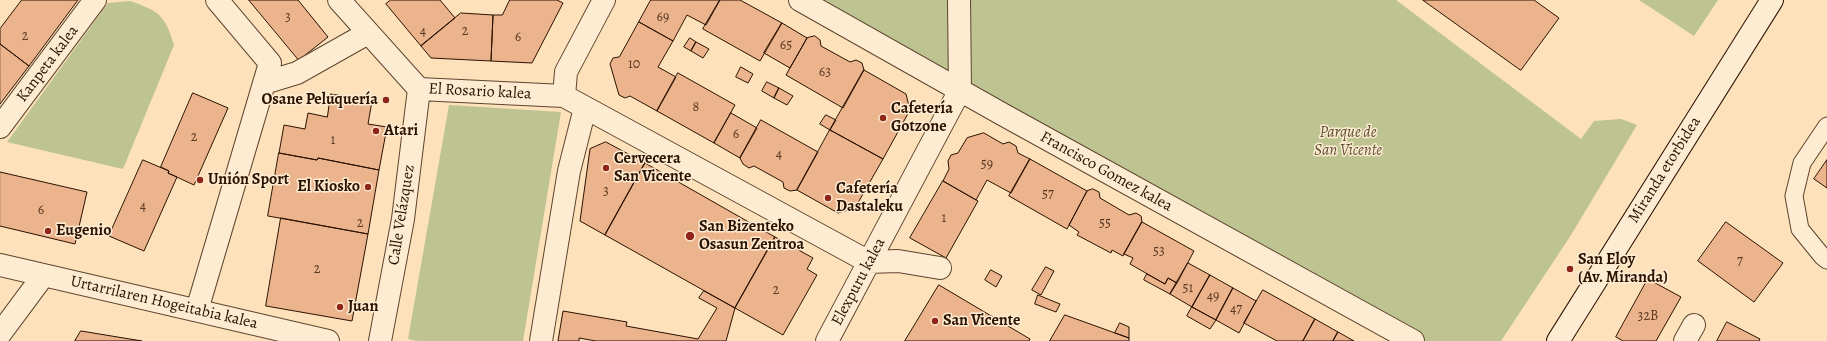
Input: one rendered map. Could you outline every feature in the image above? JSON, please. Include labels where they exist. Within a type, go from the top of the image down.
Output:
[{"type":"street","name":"Kanpeta kalea","points":[[0,127],[95,0]]},
{"type":"street","points":[[197,310],[270,63],[217,0]]},
{"type":"street","name":"El Rosario kalea","points":[[339,0],[419,89],[564,96]]},
{"type":"street","points":[[604,0],[566,72],[564,96],[869,262],[898,261],[940,268]]},
{"type":"street","name":"Francisco Gomez kalea","points":[[800,0],[1413,341]]},
{"type":"street","name":"Elexpuru kalea","points":[[827,341],[960,90],[959,0]]},
{"type":"street","name":"Miranda etorbidea","points":[[1558,341],[1772,0]]},
{"type":"street","points":[[264,83],[297,73],[368,33]]},
{"type":"street","name":"Calle Velázquez","points":[[380,341],[403,219],[419,89]]},
{"type":"street","points":[[541,341],[569,171],[585,108]]},
{"type":"street","name":"Urtarrilaren Hogeitabia kalea","points":[[0,265],[197,310],[276,335],[328,341]]},
{"type":"street","points":[[0,334],[43,276]]},
{"type":"lane","points":[[1827,126],[1802,163],[1794,196],[1800,229],[1827,260]]},
{"type":"green space","name":"Parque de San Vicente","points":[[800,0],[1396,0],[1581,139],[1594,121],[1621,119],[1637,125],[1571,235],[1501,341],[1413,341]]},
{"type":"green space","points":[[1639,0],[1718,0],[1694,36]]},
{"type":"green space","points":[[130,1],[154,11],[160,16],[171,35],[174,45],[123,169],[7,142],[108,3]]},
{"type":"green space","points":[[449,105],[561,112],[523,341],[417,341],[408,339]]},
{"type":"building","points":[[22,0],[78,0],[29,66],[0,44],[0,29]]},
{"type":"building","points":[[249,0],[298,0],[328,37],[299,60]]},
{"type":"building","points":[[391,0],[440,0],[455,18],[421,46],[386,4]]},
{"type":"building","points":[[510,0],[557,0],[563,3],[532,63],[491,61],[493,15],[502,15]]},
{"type":"building","points":[[651,0],[720,0],[706,25],[687,15],[673,41],[639,22]]},
{"type":"building","points":[[720,0],[740,0],[782,23],[760,61],[703,29]]},
{"type":"building","points":[[1423,0],[1534,0],[1559,18],[1521,70]]},
{"type":"building","points":[[461,13],[493,15],[491,61],[431,58],[421,46]]},
{"type":"building","points":[[639,22],[673,41],[658,67],[676,77],[657,111],[630,96],[625,98],[619,95],[610,64],[613,58],[619,57]]},
{"type":"building","points":[[782,23],[807,38],[790,68],[764,53]]},
{"type":"building","points":[[815,36],[820,40],[821,46],[850,62],[856,60],[862,63],[864,70],[843,108],[786,75],[807,38]]},
{"type":"building","points":[[690,38],[696,42],[691,51],[684,47]]},
{"type":"building","points":[[696,42],[709,49],[703,58],[691,51]]},
{"type":"building","points":[[0,44],[29,66],[0,104]]},
{"type":"building","points":[[741,67],[753,74],[748,83],[736,77]]},
{"type":"building","points":[[864,70],[906,94],[910,110],[883,159],[830,130]]},
{"type":"building","points":[[678,73],[735,105],[714,143],[657,111]]},
{"type":"building","points":[[767,82],[779,88],[774,98],[762,91]]},
{"type":"building","points":[[779,88],[793,96],[787,105],[774,98]]},
{"type":"building","points":[[193,93],[228,108],[194,185],[168,173],[169,171],[161,167]]},
{"type":"building","points":[[331,94],[372,101],[368,124],[387,127],[379,170],[318,158],[317,160],[279,153],[284,125],[305,129],[308,113],[327,117]]},
{"type":"building","points":[[731,113],[757,128],[740,158],[714,143]]},
{"type":"building","points":[[826,115],[836,120],[830,130],[820,124]]},
{"type":"building","points":[[761,120],[818,152],[797,190],[790,191],[784,188],[783,182],[754,166],[749,168],[743,164],[740,158]]},
{"type":"building","points":[[830,130],[883,159],[855,208],[838,213],[797,190]]},
{"type":"building","points":[[984,133],[1003,144],[1009,142],[1016,146],[1018,153],[1030,159],[1011,193],[987,180],[976,200],[943,181],[949,169],[948,161],[951,155],[958,153],[967,138]]},
{"type":"building","points":[[606,142],[645,163],[605,235],[580,221],[590,149]]},
{"type":"building","points":[[279,153],[317,160],[318,158],[379,170],[368,234],[268,216]]},
{"type":"building","points":[[1030,159],[1087,191],[1067,229],[1009,196]]},
{"type":"building","points":[[143,160],[169,171],[168,173],[177,177],[144,251],[109,236]]},
{"type":"building","points":[[1827,160],[1827,188],[1814,179]]},
{"type":"building","name":"San Bizenteko Osasun Zentroa","points":[[645,163],[775,237],[735,308],[605,235]]},
{"type":"building","points":[[0,172],[87,192],[75,244],[0,226]]},
{"type":"building","points":[[943,181],[978,201],[946,258],[910,238]]},
{"type":"building","points":[[1093,189],[1099,192],[1100,198],[1129,215],[1136,213],[1141,216],[1142,222],[1123,256],[1112,250],[1111,253],[1077,235],[1079,232],[1069,225],[1087,191]]},
{"type":"building","points":[[281,218],[368,234],[352,321],[266,306]]},
{"type":"building","points":[[1142,222],[1194,251],[1177,283],[1168,278],[1165,284],[1130,264],[1133,258],[1124,254]]},
{"type":"building","points":[[1726,222],[1783,263],[1754,302],[1698,261]]},
{"type":"building","points":[[775,237],[813,258],[807,269],[817,275],[783,335],[735,308]]},
{"type":"building","points":[[1188,263],[1210,275],[1192,307],[1170,294]]},
{"type":"building","points":[[1046,267],[1054,271],[1041,295],[1032,290]]},
{"type":"building","points":[[991,270],[1002,276],[996,287],[985,280]]},
{"type":"building","points":[[1147,274],[1165,284],[1168,278],[1177,283],[1170,294],[1144,280]]},
{"type":"building","points":[[1210,275],[1233,288],[1216,320],[1192,307]]},
{"type":"building","points":[[1648,279],[1681,297],[1656,341],[1623,341],[1616,337]]},
{"type":"building","points":[[939,285],[1030,339],[1029,341],[905,341]]},
{"type":"building","points":[[1233,288],[1256,301],[1239,333],[1216,320]]},
{"type":"building","points":[[1263,290],[1315,319],[1303,341],[1277,341],[1244,323]]},
{"type":"building","points":[[704,291],[735,308],[726,341],[596,341],[579,338],[579,341],[558,341],[563,311],[627,322],[626,326],[698,339],[717,308],[699,298]]},
{"type":"building","points":[[1038,295],[1060,304],[1056,312],[1035,304]]},
{"type":"building","points":[[1192,307],[1216,320],[1210,329],[1187,316]]},
{"type":"building","points":[[1065,315],[1129,338],[1129,341],[1050,341]]},
{"type":"building","points":[[1315,319],[1338,332],[1333,341],[1303,341]]},
{"type":"building","points":[[1727,322],[1760,339],[1759,341],[1717,341]]},
{"type":"building","points":[[1120,323],[1129,327],[1129,338],[1115,333]]},
{"type":"building","points":[[81,331],[142,341],[75,341]]},
{"type":"building","points":[[1338,332],[1354,341],[1333,341]]},
{"type":"place","name":"Osane Peluquería","points":[[386,100]]},
{"type":"place","name":"Cafetería Gotzone","points":[[883,118]]},
{"type":"place","name":"Atari","points":[[376,131]]},
{"type":"place","name":"Cervecera San Vicente","points":[[606,168]]},
{"type":"place","name":"Unión Sport","points":[[200,180]]},
{"type":"place","name":"El Kiosko","points":[[368,187]]},
{"type":"place","name":"Cafetería Dastaleku","points":[[828,198]]},
{"type":"place","name":"Eugenio","points":[[48,231]]},
{"type":"place","name":"San Bizenteko Osasun Zentroa","points":[[690,236]]},
{"type":"place","name":"San Eloy (Av. Miranda)","points":[[1570,269]]},
{"type":"place","name":"Juan","points":[[340,307]]},
{"type":"place","name":"San Vicente","points":[[935,321]]}]
